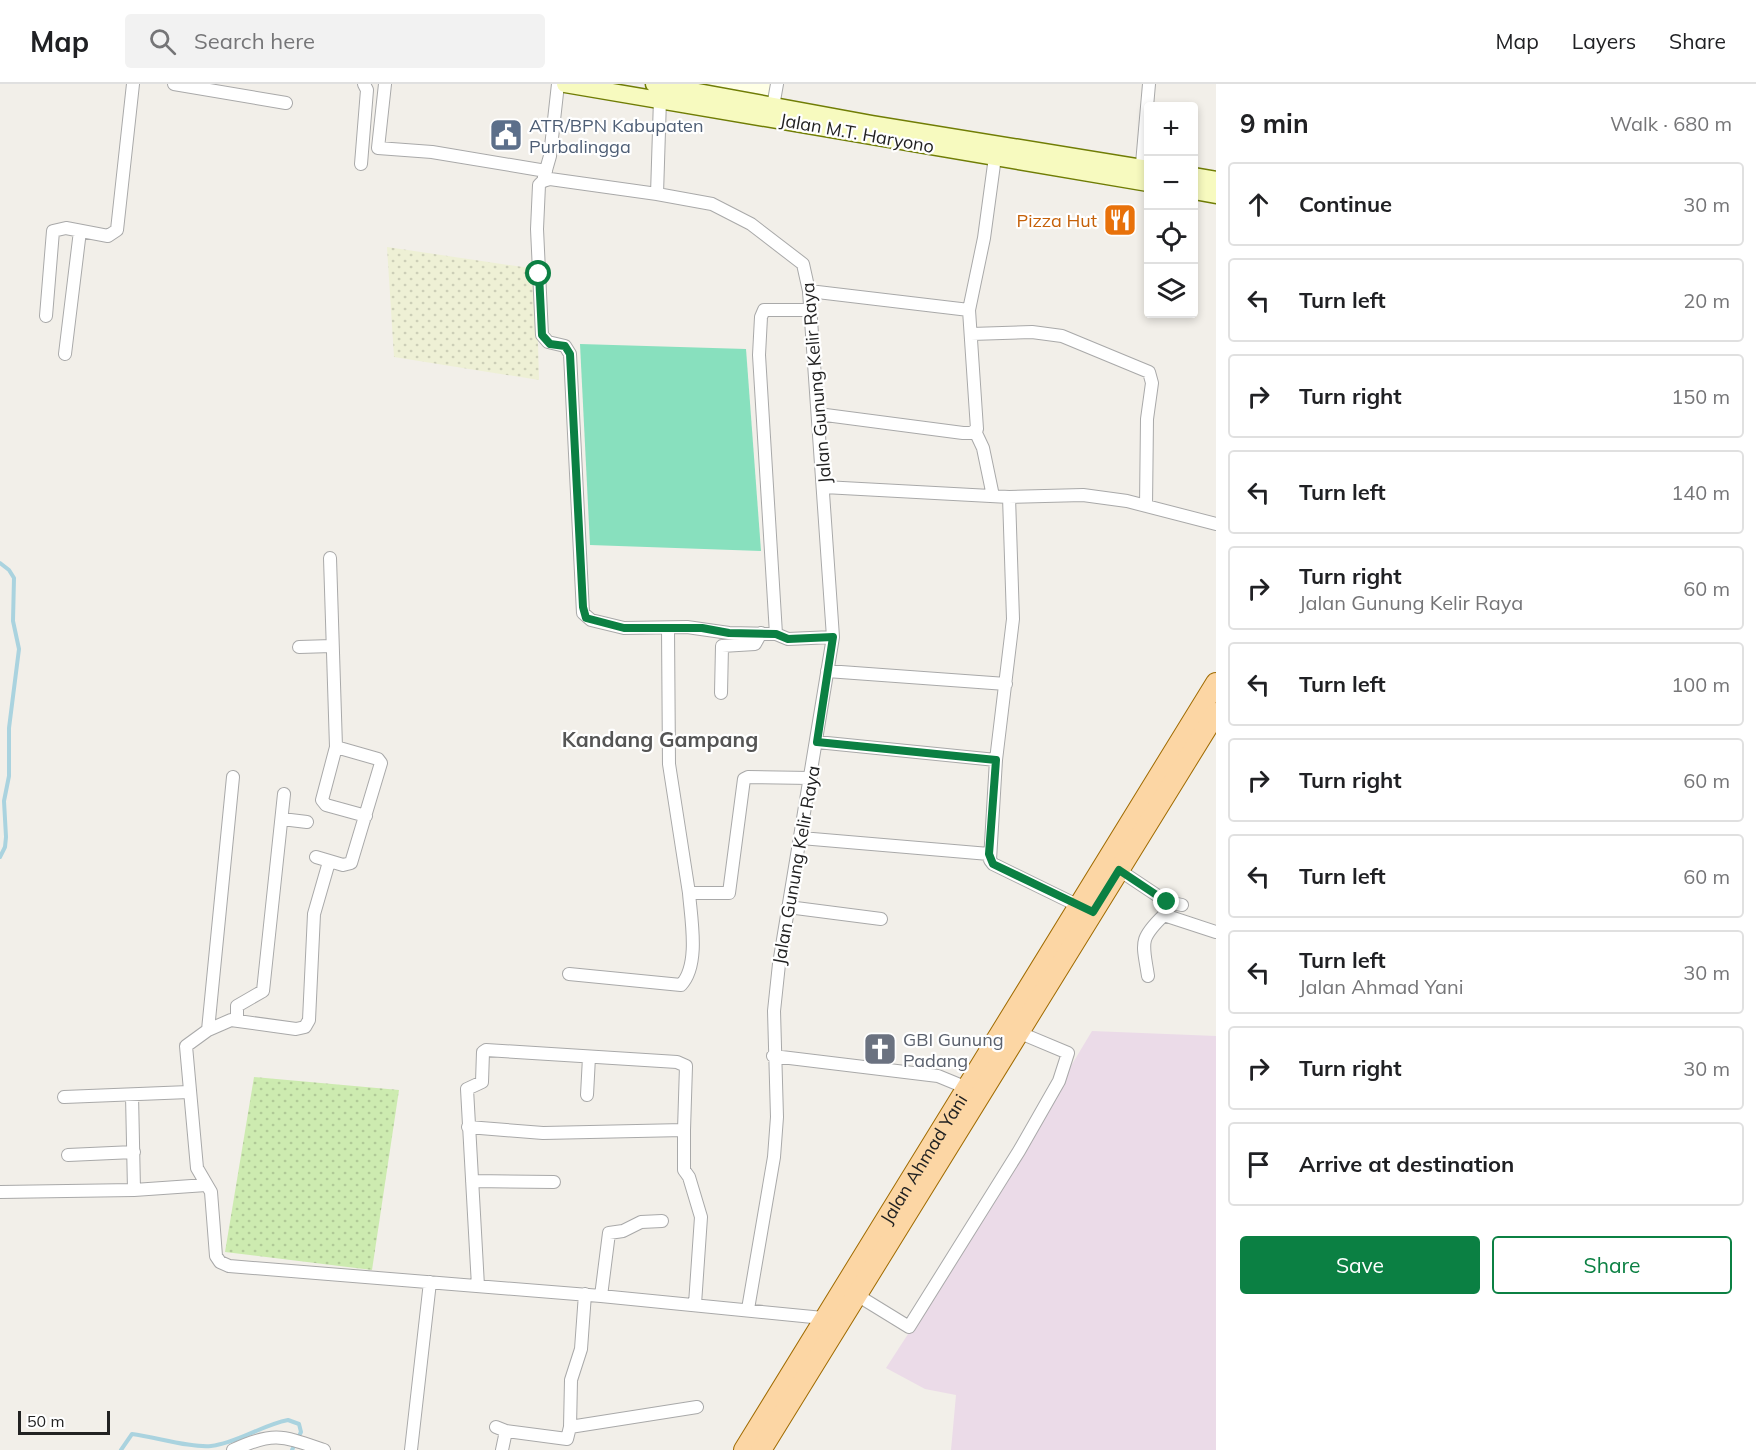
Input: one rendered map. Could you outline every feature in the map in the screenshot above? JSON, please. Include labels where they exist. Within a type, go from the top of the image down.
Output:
[{"type":"main road","name":"Jalan M.T. Haryono","points":[[565,84],[657,92],[1144,176]]},
{"type":"main road","name":"Jalan M.T. Haryono","points":[[772,112],[994,157],[1144,176]]},
{"type":"main road","points":[[1198,177],[1216,180]]},
{"type":"main road","points":[[1198,192],[1216,195]]},
{"type":"main road","name":"Jalan Ahmad Yani","points":[[761,1450],[849,1291],[1086,909],[1216,683]]},
{"type":"main road","name":"Jalan Ahmad Yani","points":[[1086,909],[1119,870],[1216,713]]},
{"type":"main road","name":"Jalan Ahmad Yani","points":[[744,1450],[823,1318],[849,1291]]},
{"type":"street","points":[[46,316],[53,231],[66,228],[108,236],[117,230],[133,84]]},
{"type":"street","points":[[173,84],[286,103]]},
{"type":"street","points":[[361,164],[367,90],[364,84]]},
{"type":"street","name":"Jalan Gunung Kelir Raya","points":[[385,84],[378,148],[432,152],[555,180],[712,204],[751,224],[803,264],[809,291],[824,488],[831,645],[817,742],[779,961],[774,1011],[773,1056],[777,1118],[774,1157],[748,1309]]},
{"type":"street","points":[[558,84],[550,156],[544,176],[538,186],[537,229],[542,335],[550,344],[565,346],[570,354],[583,613],[591,620],[607,625],[668,633],[759,637]]},
{"type":"street","points":[[772,112],[777,84]]},
{"type":"street","points":[[1146,156],[1149,84]]},
{"type":"street","points":[[657,92],[657,194]]},
{"type":"street","points":[[993,496],[983,448],[975,431],[977,425],[969,310],[984,238],[994,157]]},
{"type":"street","points":[[65,354],[80,231]]},
{"type":"street","points":[[809,291],[969,310]]},
{"type":"street","points":[[776,634],[759,366],[761,317],[764,310],[810,310]]},
{"type":"street","points":[[971,334],[1041,332],[1062,336],[1149,372],[1152,383],[1147,419],[1146,506]]},
{"type":"street","points":[[818,414],[963,433],[975,431]]},
{"type":"street","points":[[824,488],[1009,497],[1083,495],[1146,506],[1216,524]]},
{"type":"street","points":[[1009,497],[1013,619],[996,760],[989,854],[993,864],[1086,909]]},
{"type":"street","points":[[330,558],[336,747],[322,800],[326,805],[366,816]]},
{"type":"street","points":[[569,974],[677,987],[685,981],[693,946],[688,893],[669,764],[668,633]]},
{"type":"street","points":[[722,693],[722,646],[776,634],[788,639],[831,645]]},
{"type":"street","points":[[299,646],[332,646]]},
{"type":"street","points":[[828,671],[1006,684]]},
{"type":"street","points":[[817,742],[996,760]]},
{"type":"street","points":[[316,857],[343,865],[351,863],[381,760],[336,747]]},
{"type":"street","points":[[208,1030],[233,777]]},
{"type":"street","points":[[688,893],[729,893],[744,779],[748,777],[811,778]]},
{"type":"street","points":[[237,1021],[237,1006],[263,991],[284,794]]},
{"type":"street","points":[[282,819],[307,822]]},
{"type":"street","points":[[801,838],[989,854]]},
{"type":"street","points":[[329,862],[314,914],[307,1024],[296,1029],[237,1021],[227,1022],[208,1030],[187,1044],[189,1092],[197,1168],[211,1192],[216,1256],[223,1264],[585,1294],[823,1318]]},
{"type":"street","points":[[1119,870],[1167,902],[1182,905]]},
{"type":"street","points":[[1148,976],[1143,942],[1146,935],[1164,915],[1167,902]]},
{"type":"street","points":[[788,907],[881,919]]},
{"type":"street","points":[[1164,915],[1216,932]]},
{"type":"street","points":[[849,1291],[909,1327],[996,1190],[1059,1082],[1068,1053],[1017,1019]]},
{"type":"street","points":[[478,1286],[467,1089],[483,1082],[482,1054],[484,1050],[685,1064],[684,1170],[690,1179],[701,1217],[694,1304]]},
{"type":"street","points":[[773,1056],[938,1076],[973,1091]]},
{"type":"street","points":[[587,1095],[589,1057]]},
{"type":"street","points":[[64,1097],[189,1092]]},
{"type":"street","points":[[132,1095],[134,1190]]},
{"type":"street","points":[[468,1127],[543,1133],[684,1130]]},
{"type":"street","points":[[68,1155],[134,1152]]},
{"type":"street","points":[[472,1181],[554,1182]]},
{"type":"street","points":[[0,1192],[134,1190],[206,1185]]},
{"type":"street","points":[[601,1296],[609,1233],[623,1231],[641,1222],[662,1221]]},
{"type":"street","points":[[411,1450],[430,1282]]},
{"type":"street","points":[[568,1438],[571,1380],[582,1349],[585,1294]]},
{"type":"street","points":[[502,1450],[501,1429],[568,1438],[697,1407]]},
{"type":"street","points":[[233,1450],[257,1438],[284,1438],[324,1450]]},
{"type":"shaded area","points":[[706,84],[774,84],[772,96]]},
{"type":"shaded area","points":[[387,247],[536,269],[539,380],[394,357]]},
{"type":"shaded area","points":[[1092,1031],[1216,1036],[1216,1450],[951,1450],[956,1395],[925,1389],[886,1368],[934,1294]]},
{"type":"green space","points":[[580,344],[746,349],[761,551],[590,545]]},
{"type":"green space","points":[[254,1077],[399,1090],[372,1270],[225,1252]]},
{"type":"waterway","points":[[0,563],[9,570],[14,578],[13,621],[19,649],[9,728],[9,776],[4,801],[6,837],[5,847],[0,857]]},
{"type":"waterway","points":[[121,1450],[132,1434],[183,1444],[211,1446],[288,1420],[299,1424],[301,1432],[292,1450]]},
{"type":"place","name":"ATR/BPN Kabupaten Purbalingga","points":[[506,135]]},
{"type":"place","name":"Pizza Hut","points":[[1120,220]]},
{"type":"place","name":"GBI Gunung Padang","points":[[880,1049]]},
{"type":"district","name":"Kandang Gampang","points":[[660,739]]},
{"type":"route","points":[[539,274],[543,339],[550,344],[565,346],[570,354],[583,613],[586,618],[624,628],[702,628],[729,633],[776,634],[788,639],[833,637],[817,742],[996,760],[989,854],[993,864],[1093,912],[1119,870],[1167,902]]}]
